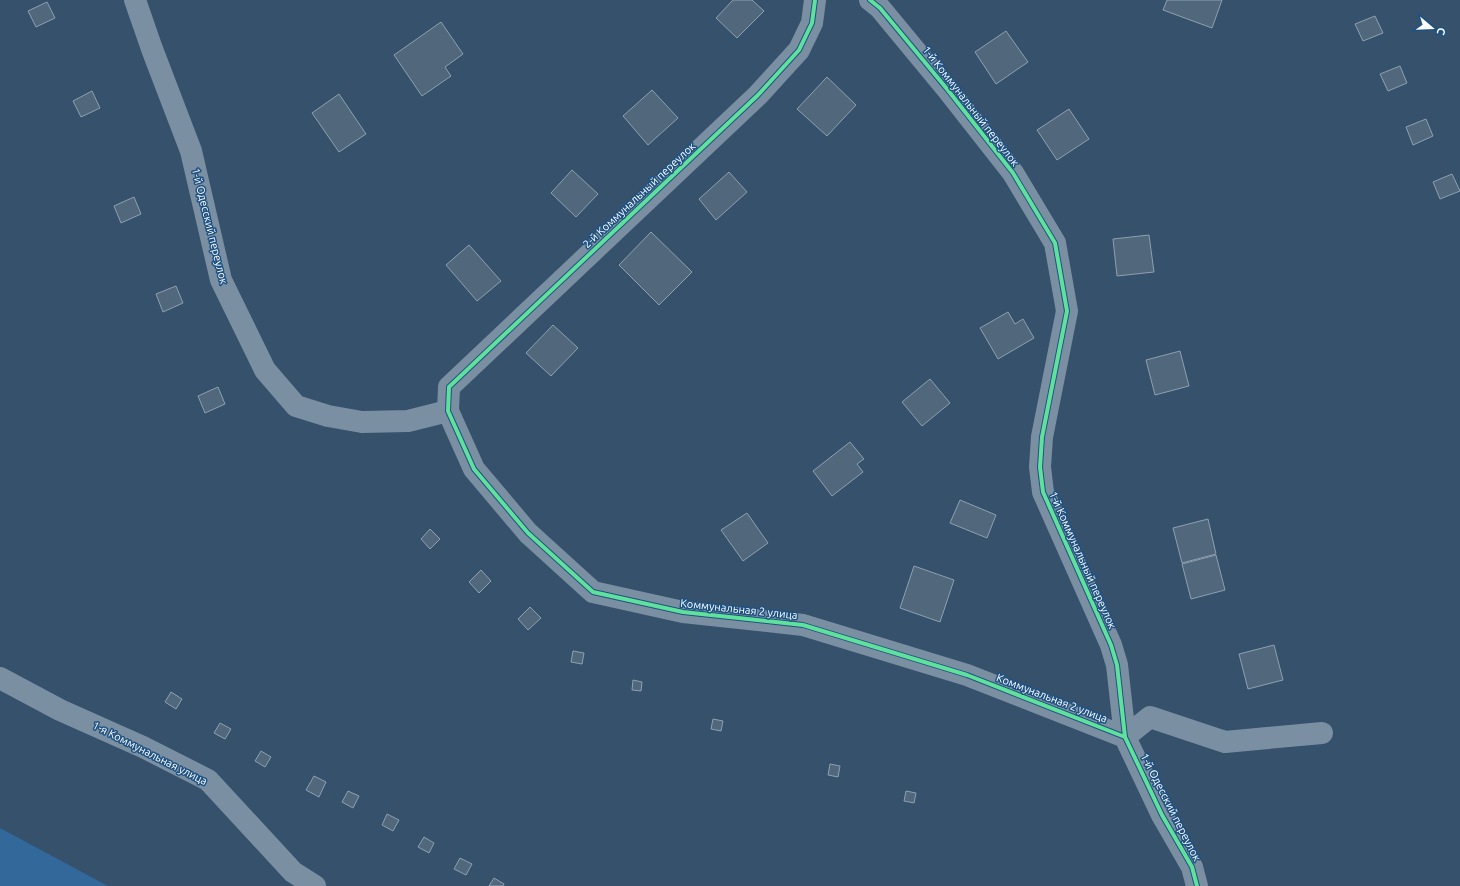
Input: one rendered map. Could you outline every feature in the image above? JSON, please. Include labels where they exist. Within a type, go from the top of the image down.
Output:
[{"type":"street","name":"1-й Одесский переулок","points":[[135,0],[191,151],[221,280],[265,370],[296,406],[328,416],[362,422],[408,420],[448,411]]},
{"type":"street","name":"2-й Коммунальный переулок","points":[[450,387],[758,95],[799,50],[812,23],[815,0]]},
{"type":"street","name":"1-й Коммунальный переулок","points":[[870,0],[880,8],[947,89],[1013,174],[1055,243],[1067,310],[1042,437],[1040,467],[1043,492],[1118,665],[1125,737]]},
{"type":"street","name":"Коммунальная 2 улица","points":[[450,387],[448,411],[474,469],[528,533],[593,592],[683,612],[803,624],[967,675],[1125,737]]},
{"type":"street","name":"1-я Коммунальная улица","points":[[0,678],[60,710],[143,747],[208,780],[293,872],[315,886]]},
{"type":"street","points":[[1125,737],[1150,717],[1225,742],[1322,733]]},
{"type":"street","name":"1-й Одесский переулок","points":[[1125,737],[1162,815],[1192,867],[1197,886]]},
{"type":"shaded area","points":[[0,828],[108,886],[0,886]]},
{"type":"building","points":[[733,0],[752,0],[764,11],[737,38],[716,18]]},
{"type":"building","points":[[1167,0],[1222,0],[1212,28],[1163,10]]},
{"type":"building","points":[[47,2],[55,18],[36,27],[28,11]]},
{"type":"building","points":[[1375,16],[1383,33],[1363,41],[1355,24]]},
{"type":"building","points":[[441,22],[463,54],[445,67],[451,76],[422,96],[394,55]]},
{"type":"building","points":[[1006,31],[1028,62],[996,84],[975,52]]},
{"type":"building","points":[[1400,66],[1407,83],[1388,91],[1380,74]]},
{"type":"building","points":[[827,77],[856,105],[827,136],[797,109]]},
{"type":"building","points":[[652,90],[678,118],[648,145],[623,116]]},
{"type":"building","points":[[92,91],[100,108],[81,117],[73,101]]},
{"type":"building","points":[[339,94],[366,134],[339,152],[312,113]]},
{"type":"building","points":[[1069,109],[1089,139],[1057,160],[1037,130]]},
{"type":"building","points":[[1426,119],[1433,136],[1413,145],[1406,127]]},
{"type":"building","points":[[572,170],[598,194],[576,217],[551,193]]},
{"type":"building","points":[[729,172],[747,192],[716,220],[699,199]]},
{"type":"building","points":[[1452,174],[1460,191],[1440,199],[1433,182]]},
{"type":"building","points":[[134,197],[141,214],[121,223],[114,206]]},
{"type":"building","points":[[651,232],[692,272],[659,305],[619,265]]},
{"type":"building","points":[[1149,235],[1154,272],[1117,276],[1113,239]]},
{"type":"building","points":[[469,245],[501,281],[477,301],[446,265]]},
{"type":"building","points":[[176,286],[183,303],[163,312],[156,294]]},
{"type":"building","points":[[1008,312],[1015,324],[1023,319],[1034,338],[998,359],[980,328]]},
{"type":"building","points":[[553,325],[578,348],[551,376],[526,353]]},
{"type":"building","points":[[1180,351],[1189,386],[1155,395],[1146,360]]},
{"type":"building","points":[[930,379],[950,403],[922,426],[902,402]]},
{"type":"building","points":[[218,387],[225,404],[205,413],[198,396]]},
{"type":"building","points":[[850,442],[864,459],[857,464],[863,472],[832,496],[813,471]]},
{"type":"building","points":[[960,500],[996,515],[987,538],[950,523]]},
{"type":"building","points":[[747,513],[768,543],[743,561],[721,530]]},
{"type":"building","points":[[1208,519],[1216,554],[1182,563],[1173,528]]},
{"type":"building","points":[[430,529],[440,539],[430,549],[421,539]]},
{"type":"building","points":[[1216,555],[1225,590],[1191,599],[1182,564]]},
{"type":"building","points":[[914,566],[954,580],[940,622],[900,608]]},
{"type":"building","points":[[481,570],[491,581],[479,593],[469,582]]},
{"type":"building","points":[[530,607],[541,618],[528,630],[518,619]]},
{"type":"building","points":[[1274,645],[1283,680],[1248,689],[1239,654]]},
{"type":"building","points":[[573,651],[584,653],[582,664],[571,662]]},
{"type":"building","points":[[633,680],[642,682],[641,691],[632,690]]},
{"type":"building","points":[[171,692],[182,699],[176,709],[165,702]]},
{"type":"building","points":[[713,719],[723,721],[721,731],[711,729]]},
{"type":"building","points":[[220,723],[231,729],[225,739],[214,733]]},
{"type":"building","points":[[261,751],[271,757],[265,767],[255,761]]},
{"type":"building","points":[[830,764],[840,766],[838,777],[828,775]]},
{"type":"building","points":[[314,776],[326,782],[319,797],[306,790]]},
{"type":"building","points":[[348,791],[359,796],[353,808],[342,802]]},
{"type":"building","points":[[906,791],[916,793],[914,803],[904,801]]},
{"type":"building","points":[[387,814],[399,820],[393,831],[382,825]]},
{"type":"building","points":[[424,837],[434,843],[429,853],[418,847]]},
{"type":"building","points":[[460,858],[472,864],[466,875],[454,869]]},
{"type":"building","points":[[494,878],[504,884],[503,886],[489,886]]},
{"type":"cycle path","points":[[815,0],[812,23],[799,50],[758,95],[449,387],[448,411],[474,469],[528,533],[593,592],[683,612],[803,625],[967,675],[1125,737]]},
{"type":"cycle path","points":[[870,0],[880,8],[947,89],[1013,173],[1055,243],[1067,311],[1042,437],[1040,467],[1043,492],[1111,645],[1117,665],[1125,737],[1162,815],[1192,867],[1197,886]]}]
